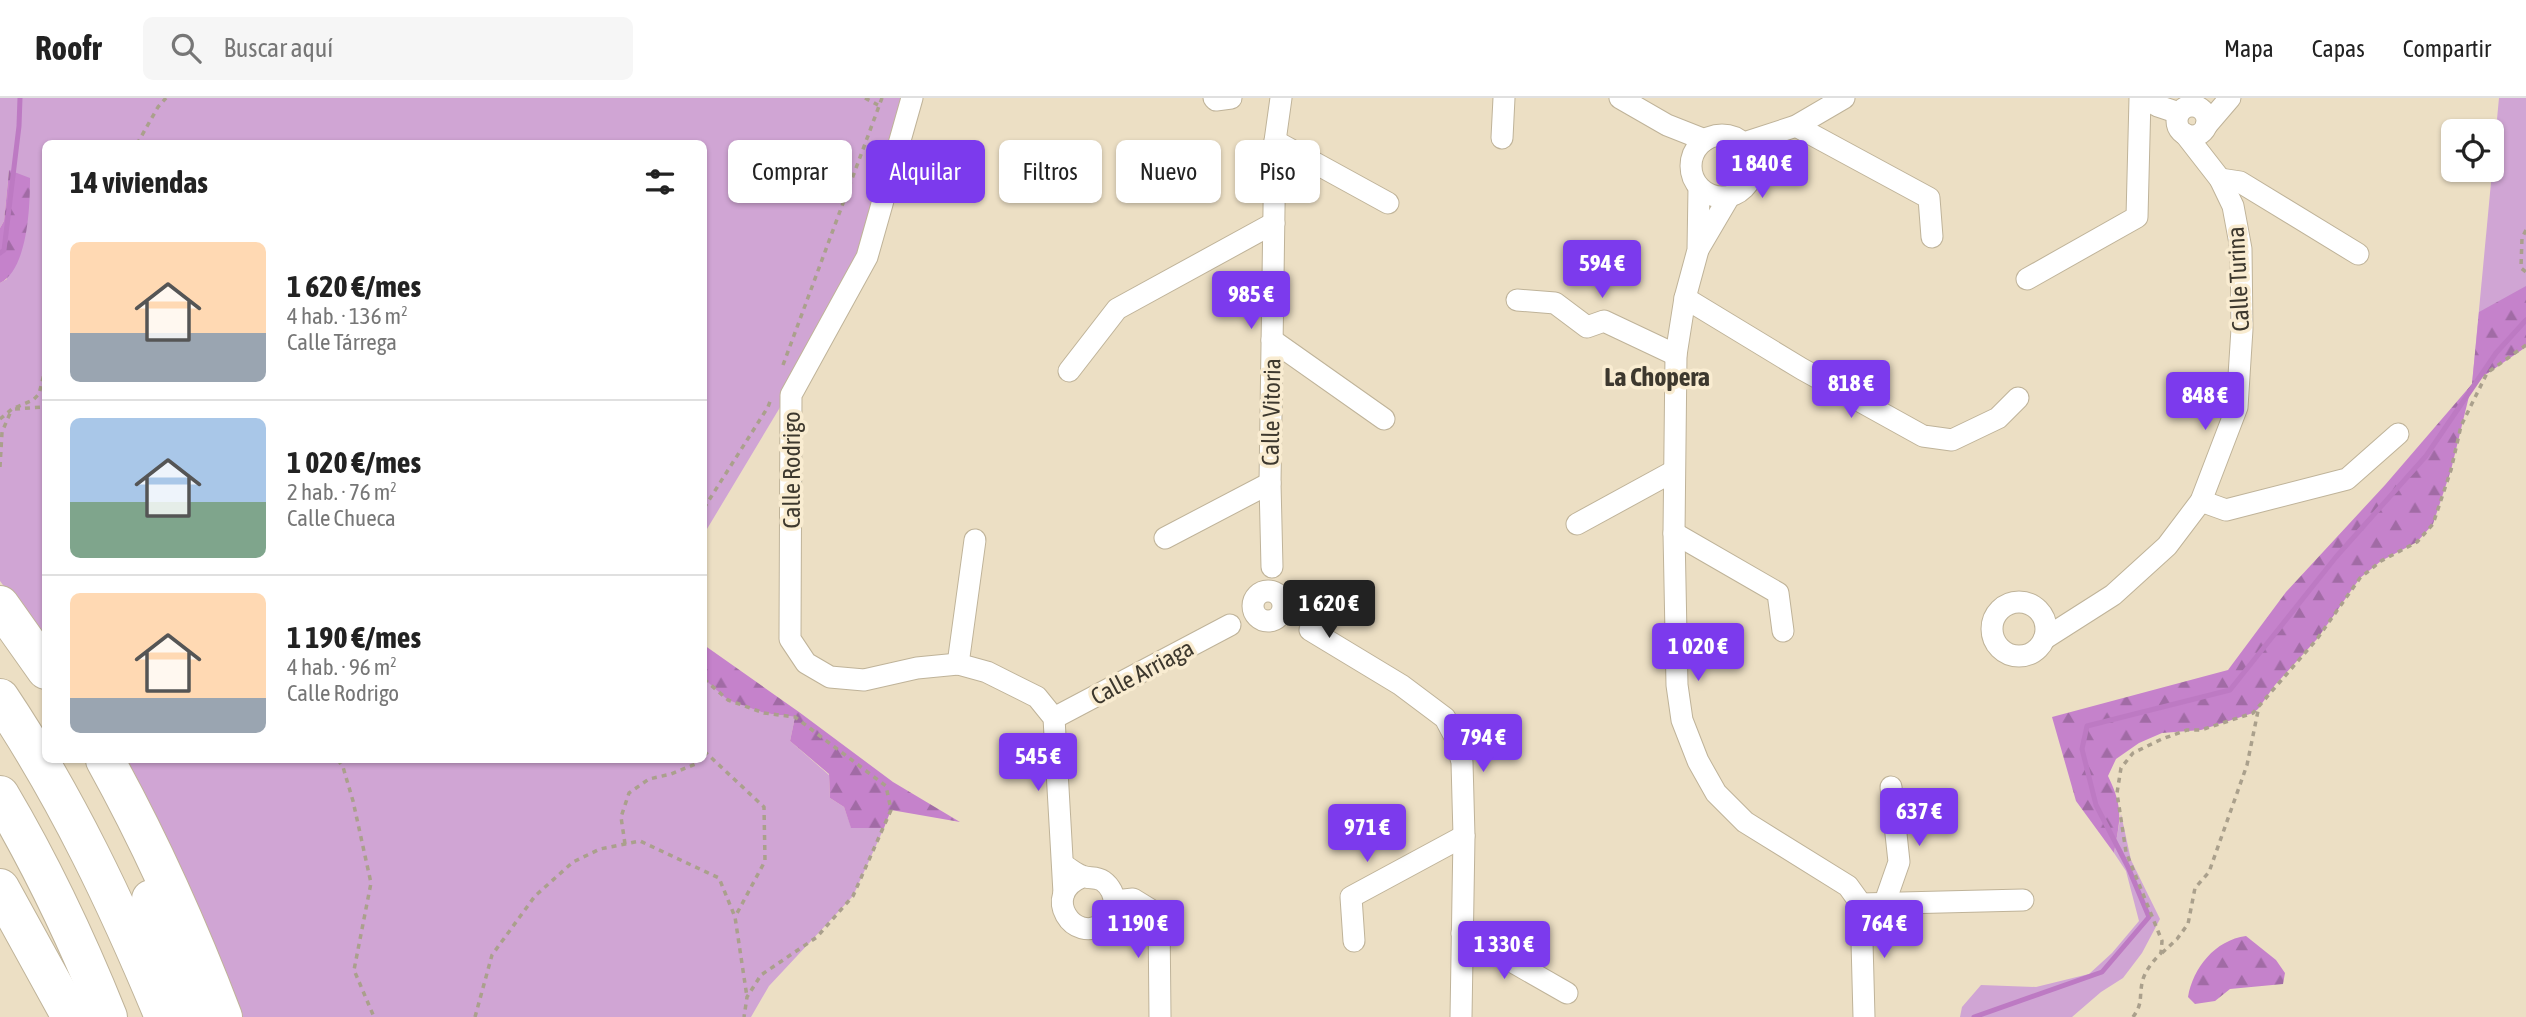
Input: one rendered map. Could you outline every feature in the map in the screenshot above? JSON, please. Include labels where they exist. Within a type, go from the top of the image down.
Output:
[{"type":"highway","points":[[0,605],[42,665]]},
{"type":"highway","points":[[0,698],[25,735],[87,845],[129,933],[164,1017]]},
{"type":"highway","points":[[91,763],[131,847],[160,923],[189,1017]]},
{"type":"highway","points":[[107,763],[142,827],[192,935],[223,1017]]},
{"type":"highway","points":[[0,795],[37,859],[85,958],[108,1017]]},
{"type":"highway","points":[[0,888],[71,1017]]},
{"type":"highway","points":[[0,915],[45,1017]]},
{"type":"street","name":"Calle Rodrigo","points":[[912,98],[867,257],[792,395],[790,639],[806,663],[830,677],[864,680],[917,668],[958,664],[986,672],[1037,697],[1054,718]]},
{"type":"street","points":[[1214,98],[1231,98]]},
{"type":"street","name":"Calle Vitoria","points":[[1275,140],[1281,98]]},
{"type":"street","points":[[1502,138],[1504,98]]},
{"type":"street","points":[[1619,98],[1667,125],[1705,140]]},
{"type":"street","points":[[1744,144],[1796,126],[1843,98]]},
{"type":"street","points":[[2191,123],[2218,98]]},
{"type":"street","points":[[2191,123],[2230,98]]},
{"type":"street","points":[[2027,279],[2137,217],[2147,101],[2191,123]]},
{"type":"street","name":"Calle Turina","points":[[2044,639],[2113,594],[2167,546],[2201,501],[2237,407],[2242,329],[2241,249],[2233,206],[2191,123]]},
{"type":"street","points":[[1667,125],[1691,163]]},
{"type":"street","points":[[1698,250],[1729,197],[1746,187],[1754,169],[1796,126]]},
{"type":"street","points":[[1796,126],[1929,198],[1932,237]]},
{"type":"street","points":[[1754,169],[1750,151],[1744,144],[1729,136],[1705,140],[1693,154],[1691,163],[1691,172],[1699,188],[1698,250],[1685,298],[1676,355],[1674,533],[1677,685],[1682,720],[1698,761],[1717,793],[1745,822],[1848,886],[1861,904],[1864,1017]]},
{"type":"street","points":[[1320,166],[1388,203]]},
{"type":"street","name":"Calle Turina","points":[[2215,172],[2239,182],[2358,254]]},
{"type":"street","points":[[1699,188],[1708,194],[1729,197]]},
{"type":"street","name":"Calle Vitoria","points":[[1274,203],[1270,483],[1272,566],[1282,599]]},
{"type":"street","points":[[1069,371],[1117,309],[1274,223]]},
{"type":"street","points":[[1685,298],[1802,369],[1923,436],[1952,440],[1998,418],[2018,398]]},
{"type":"street","points":[[1517,300],[1555,303],[1587,327],[1604,321],[1676,355]]},
{"type":"street","name":"Calle Vitoria","points":[[1272,340],[1384,419]]},
{"type":"street","points":[[2201,501],[2226,510],[2347,479],[2398,434]]},
{"type":"street","points":[[1577,524],[1674,471]]},
{"type":"street","name":"Calle Vitoria","points":[[1165,538],[1270,483]]},
{"type":"street","points":[[1674,533],[1778,593],[1783,631]]},
{"type":"street","points":[[958,664],[975,540]]},
{"type":"street","name":"Calle Vitoria","points":[[1255,598],[1272,566]]},
{"type":"street","points":[[1310,630],[1268,621],[1254,613],[1255,598],[1269,590],[1282,599],[1310,630],[1401,685],[1446,718],[1455,737],[1462,762],[1464,836],[1461,1017]]},
{"type":"street","name":"Calle Arriaga","points":[[1054,718],[1230,625],[1255,598]]},
{"type":"street","points":[[1268,621],[1282,614],[1282,599]]},
{"type":"street","name":"Calle Arriaga","points":[[1230,625],[1268,621]]},
{"type":"street","points":[[1054,718],[1064,913],[1078,927],[1088,929],[1107,921],[1113,912],[1115,901],[1112,890],[1104,881],[1094,877],[1075,880],[1064,893]]},
{"type":"street","points":[[1885,902],[1899,862],[1891,787]]},
{"type":"street","points":[[1354,941],[1351,897],[1464,836]]},
{"type":"street","points":[[1063,865],[1082,877]]},
{"type":"street","points":[[1115,901],[1133,899],[1159,915],[1160,1017]]},
{"type":"street","points":[[1861,904],[2023,900]]},
{"type":"street","points":[[1462,933],[1567,993]]},
{"type":"path","points":[[139,140],[166,98]]},
{"type":"path","points":[[865,98],[879,105]]},
{"type":"path","points":[[782,368],[881,98]]},
{"type":"path","points":[[2526,230],[2522,238],[2521,268],[2526,272]]},
{"type":"path","points":[[2161,953],[2162,941],[2126,852],[2117,793],[2121,768],[2133,753],[2150,743],[2186,730],[2201,730],[2258,709],[2275,685],[2317,639],[2360,578],[2381,561],[2417,542],[2433,524],[2451,470],[2461,426],[2487,373],[2526,345]]},
{"type":"path","points":[[0,419],[12,409],[33,400],[39,394],[42,382]]},
{"type":"path","points":[[707,503],[768,407],[773,394]]},
{"type":"path","points":[[12,409],[42,407]]},
{"type":"path","points":[[0,467],[2,432],[12,409]]},
{"type":"path","points":[[707,682],[728,700],[764,713],[795,716],[886,786],[891,810],[853,896],[817,937],[761,975],[747,998]]},
{"type":"path","points":[[2133,1017],[2142,1002],[2142,980],[2153,962],[2177,939],[2188,923],[2195,888],[2209,872],[2247,765],[2258,709]]},
{"type":"path","points":[[707,754],[764,807],[765,862],[735,917]]},
{"type":"path","points":[[340,763],[353,801],[371,883],[354,970],[374,1017]]},
{"type":"path","points":[[625,844],[621,817],[629,793],[649,779],[698,763]]},
{"type":"path","points":[[475,1017],[492,955],[535,896],[573,862],[600,849],[640,841],[719,878],[735,917],[747,998],[744,1017]]},
{"type":"shaded area","points":[[0,98],[905,98],[892,140],[866,140],[866,203],[872,203],[856,256],[779,409],[707,529],[707,140],[42,140],[42,638],[0,581],[0,283],[7,279],[9,170],[4,221],[0,228]]},
{"type":"shaded area","points":[[2499,98],[2526,98],[2526,345],[2472,384],[2491,182],[2504,182],[2504,119],[2497,119]]},
{"type":"shaded area","points":[[707,682],[729,700],[764,713],[795,717],[790,741],[829,775],[830,798],[844,807],[851,827],[884,828],[853,896],[769,986],[751,1017],[238,1017],[122,763],[707,763]]},
{"type":"shaded area","points":[[2121,814],[2131,860],[2160,919],[2142,953],[2123,978],[2101,992],[2072,1017],[1960,1017],[1962,1007],[1981,985],[2036,987],[2089,974],[2112,953],[2139,921],[2126,871],[2114,853]]},
{"type":"green space","points":[[9,170],[30,178],[29,204],[22,251],[9,276],[0,283],[0,228],[4,221]]},
{"type":"green space","points":[[2526,286],[2526,347],[2472,384],[2479,312]]},
{"type":"green space","points":[[2472,384],[2451,470],[2433,524],[2417,542],[2381,561],[2360,578],[2317,639],[2253,713],[2201,730],[2162,733],[2139,743],[2116,759],[2108,776],[2119,806],[2114,853],[2076,801],[2052,717],[2228,670],[2286,592],[2385,485]]},
{"type":"green space","points":[[707,647],[893,782],[960,822],[891,810],[884,828],[851,828],[844,807],[830,798],[829,774],[790,741],[795,717],[764,713],[728,700],[707,682]]},
{"type":"green space","points":[[2246,936],[2276,960],[2285,973],[2283,984],[2230,989],[2215,1001],[2195,1004],[2188,997],[2200,966],[2215,949]]},
{"type":"waterway","points":[[0,253],[4,250],[20,98]]},
{"type":"waterway","points":[[1974,1017],[2102,972],[2149,917],[2128,867],[2096,805],[2082,749],[2087,726],[2230,690],[2336,557],[2426,456],[2496,353],[2526,320]]},
{"type":"district","name":"La Chopera","points":[[1657,377]]}]
